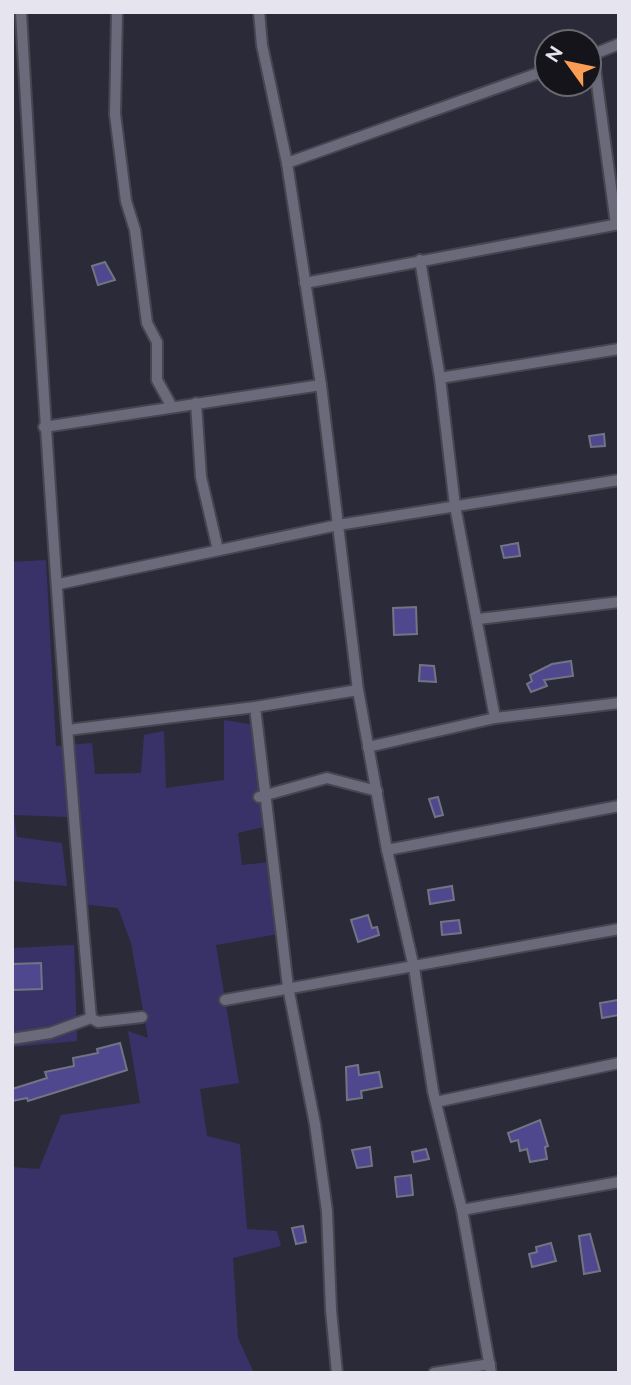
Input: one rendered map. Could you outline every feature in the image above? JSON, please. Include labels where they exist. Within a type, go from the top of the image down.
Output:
[{"type":"street","points":[[21,12],[44,427],[59,584],[70,788],[91,1018]]},
{"type":"street","points":[[117,12],[115,114],[126,201],[135,230],[147,323],[157,342],[157,380],[172,407]]},
{"type":"street","points":[[258,12],[287,163],[321,385],[358,690],[387,850],[414,968],[436,1102],[462,1210],[491,1368],[434,1373]]},
{"type":"street","points":[[287,163],[533,75]]},
{"type":"street","points":[[305,283],[617,224],[598,98]]},
{"type":"street","points":[[420,260],[440,377],[455,506],[479,620],[495,718]]},
{"type":"street","points":[[440,377],[619,349]]},
{"type":"street","points":[[44,427],[321,385]]},
{"type":"street","points":[[196,403],[201,477],[218,550]]},
{"type":"street","points":[[59,584],[338,525],[619,480]]},
{"type":"street","points":[[479,620],[619,602]]},
{"type":"street","points":[[68,730],[255,707],[358,690]]},
{"type":"street","points":[[369,747],[495,718],[619,703]]},
{"type":"street","points":[[255,707],[263,797],[288,987],[315,1124],[327,1211],[337,1373]]},
{"type":"street","points":[[263,797],[327,778],[377,791]]},
{"type":"street","points":[[387,850],[619,806]]},
{"type":"street","points":[[225,1000],[619,929]]},
{"type":"street","points":[[12,1039],[50,1033],[91,1018],[98,1022],[142,1017]]},
{"type":"street","points":[[436,1102],[619,1063]]},
{"type":"street","points":[[462,1210],[619,1182]]},
{"type":"shaded area","points":[[46,560],[56,746],[92,743],[95,774],[141,773],[144,735],[164,731],[166,788],[224,780],[224,720],[255,725],[264,827],[238,833],[242,865],[278,861],[289,932],[216,945],[239,1083],[200,1089],[207,1136],[240,1144],[247,1229],[277,1231],[281,1246],[233,1258],[238,1338],[254,1373],[12,1373],[12,1167],[39,1169],[61,1115],[140,1103],[128,1031],[148,1038],[131,943],[118,908],[80,904],[68,817],[14,815],[17,837],[62,843],[67,886],[12,881],[12,562]]},
{"type":"shaded area","points":[[74,945],[77,1041],[12,1047],[12,948]]},
{"type":"building","points":[[105,262],[115,280],[98,285],[92,266]]},
{"type":"building","points":[[604,434],[605,446],[591,447],[589,436]]},
{"type":"building","points":[[518,543],[520,556],[504,558],[501,546]]},
{"type":"building","points":[[416,607],[417,634],[394,635],[393,608]]},
{"type":"building","points":[[571,661],[573,676],[544,680],[547,686],[531,692],[527,684],[532,681],[530,675],[552,664]]},
{"type":"building","points":[[420,665],[434,666],[436,682],[419,681]]},
{"type":"building","points":[[438,797],[443,815],[435,817],[429,799]]},
{"type":"building","points":[[452,886],[454,900],[430,904],[428,890]]},
{"type":"building","points":[[368,915],[372,928],[377,927],[379,935],[358,942],[351,920]]},
{"type":"building","points":[[459,920],[461,933],[442,935],[441,922]]},
{"type":"building","points":[[41,963],[42,989],[12,990],[12,964]]},
{"type":"building","points":[[618,1000],[619,1015],[602,1018],[600,1003]]},
{"type":"building","points":[[120,1043],[127,1070],[28,1101],[27,1098],[12,1101],[12,1089],[47,1078],[45,1072],[74,1066],[73,1058],[98,1053],[97,1049]]},
{"type":"building","points":[[358,1065],[359,1075],[379,1072],[382,1087],[361,1091],[362,1098],[347,1100],[346,1067]]},
{"type":"building","points":[[540,1120],[548,1146],[545,1147],[547,1159],[530,1162],[527,1149],[520,1151],[518,1140],[511,1142],[508,1133]]},
{"type":"building","points":[[370,1147],[372,1166],[357,1168],[352,1150]]},
{"type":"building","points":[[426,1149],[429,1159],[414,1162],[412,1152]]},
{"type":"building","points":[[411,1175],[413,1195],[397,1197],[395,1177]]},
{"type":"building","points":[[303,1226],[306,1242],[296,1244],[292,1228]]},
{"type":"building","points":[[590,1234],[600,1271],[584,1274],[579,1236]]},
{"type":"building","points":[[551,1243],[556,1261],[532,1267],[529,1254],[537,1252],[536,1247]]}]
